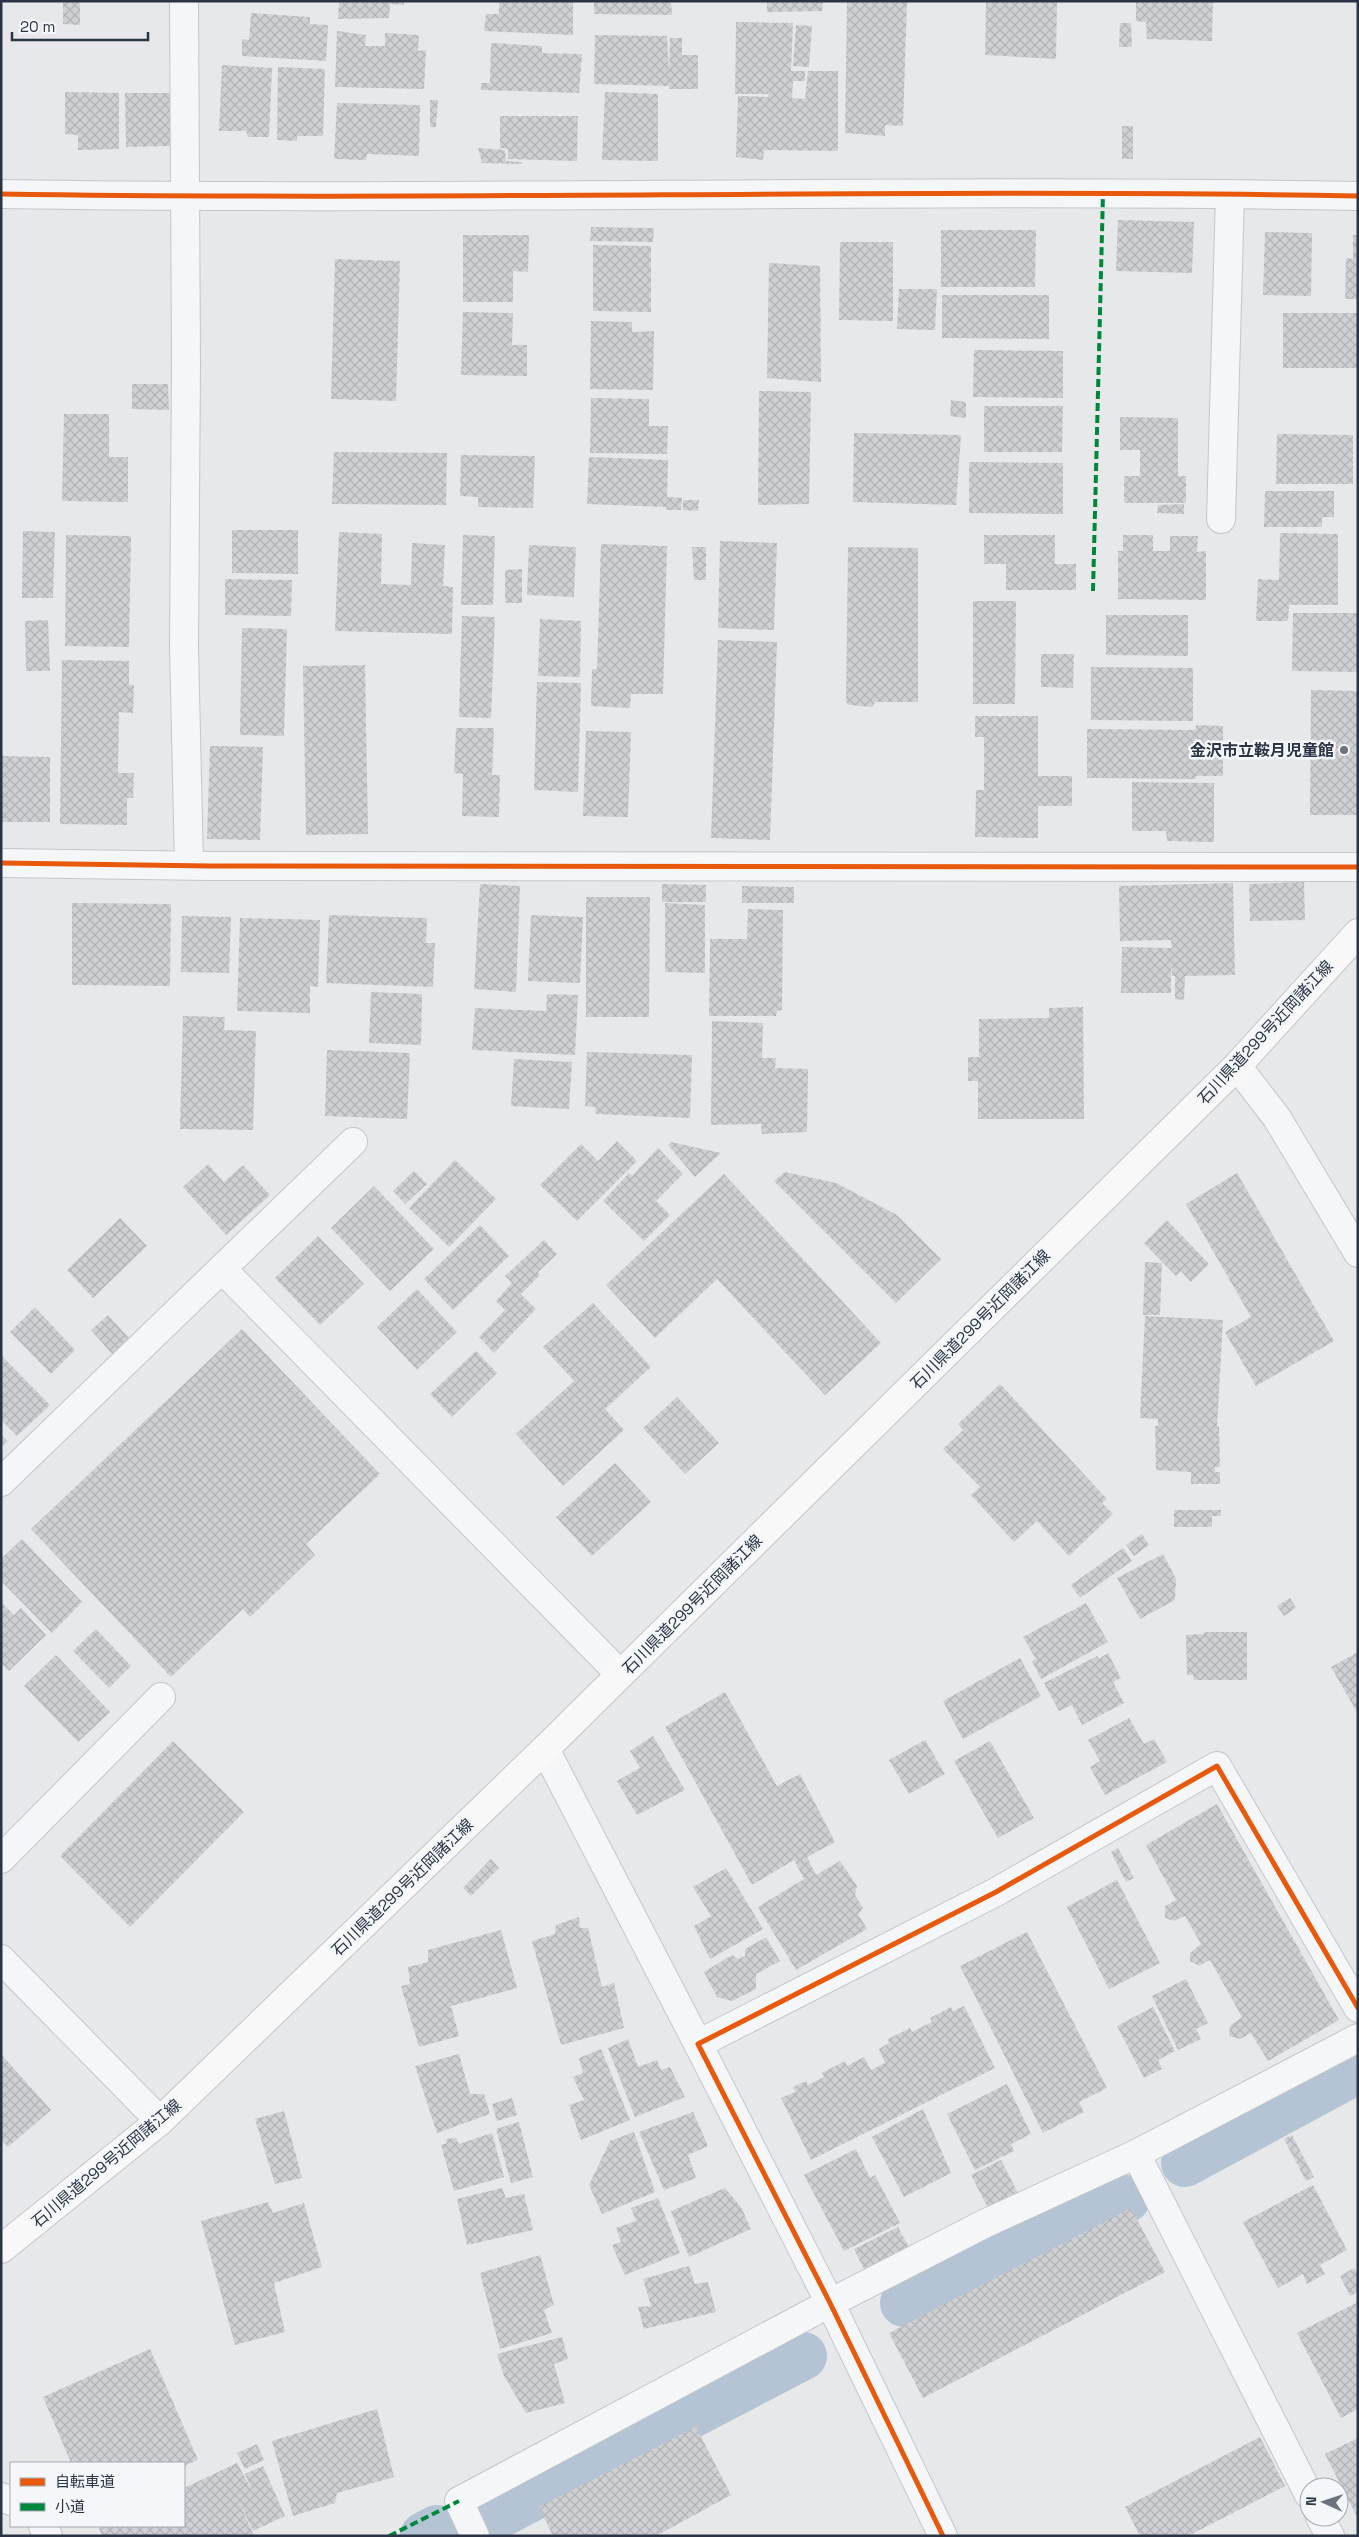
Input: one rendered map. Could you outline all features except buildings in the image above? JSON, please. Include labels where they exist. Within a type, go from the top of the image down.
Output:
[{"type":"main road","name":"石川県道299号近岡諸江線","points":[[1,2249],[160,2121],[545,1748],[1237,1066],[1358,933]]},
{"type":"street","points":[[184,1],[186,364],[184,647],[189,865]]},
{"type":"street","points":[[1,194],[184,197],[1230,194],[1358,196]]},
{"type":"street","points":[[1221,518],[1230,194]]},
{"type":"street","points":[[1,863],[1358,867]]},
{"type":"street","points":[[1237,1066],[1277,1118],[1358,1253]]},
{"type":"street","points":[[1,1482],[353,1142]]},
{"type":"street","points":[[222,1269],[620,1674]]},
{"type":"street","points":[[1,1859],[160,1697]]},
{"type":"street","points":[[545,1748],[830,2303],[943,2536]]},
{"type":"street","points":[[698,2044],[996,1892],[1217,1766],[1358,2008]]},
{"type":"street","points":[[1,1959],[160,2121]]},
{"type":"street","points":[[475,2536],[458,2501],[830,2303],[984,2224],[1136,2154],[1358,2038]]},
{"type":"street","points":[[1136,2154],[1300,2477]]},
{"type":"waterway","points":[[1185,2163],[1357,2070]]},
{"type":"waterway","points":[[904,2303],[1126,2199]]},
{"type":"waterway","points":[[496,2516],[803,2356]]},
{"type":"waterway","points":[[424,2536],[437,2529]]},
{"type":"marked path","points":[[1093,591],[1103,193]]},
{"type":"marked path","points":[[389,2536],[459,2501]]},
{"type":"cycle path","points":[[1,194],[340,196],[1019,193],[1358,196]]},
{"type":"cycle path","points":[[1,863],[210,866],[1358,867]]},
{"type":"cycle path","points":[[943,2536],[830,2303],[698,2044],[996,1892],[1217,1766],[1358,2008]]},
{"type":"place","name":"金沢市立鞍月児童館","points":[[1344,750]]}]
